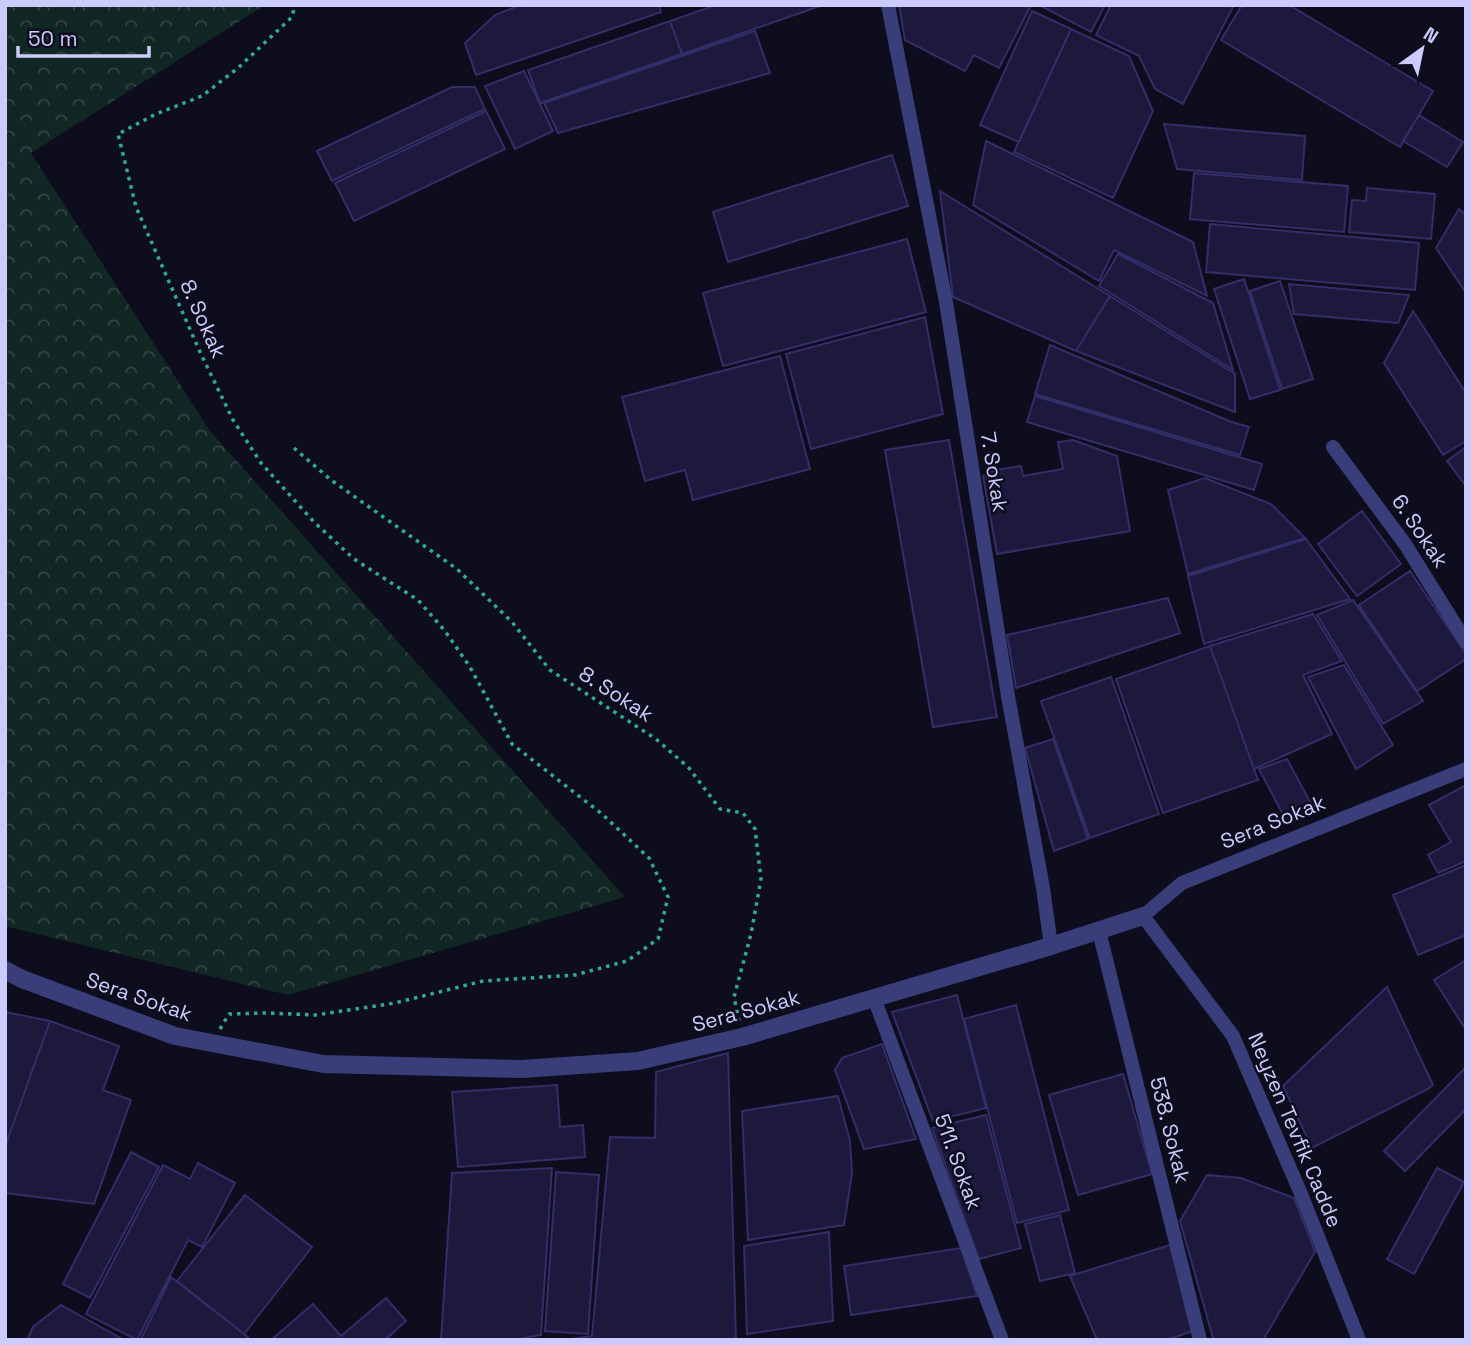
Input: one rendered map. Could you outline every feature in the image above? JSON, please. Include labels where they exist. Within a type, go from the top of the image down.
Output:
[{"type":"street","name":"7. Sokak","points":[[888,5],[946,302],[1051,946]]},
{"type":"street","name":"6. Sokak","points":[[1333,447],[1405,544],[1466,642]]},
{"type":"street","name":"Sera Sokak","points":[[5,970],[22,979],[175,1037],[323,1064],[522,1069],[638,1061],[742,1037],[1051,946],[1143,916],[1182,883],[1466,769]]},
{"type":"street","name":"Neyzen Tevfik Cadde","points":[[1143,916],[1233,1035],[1301,1194],[1359,1340]]},
{"type":"street","name":"538. Sokak","points":[[1099,931],[1200,1340]]},
{"type":"street","name":"511. Sokak","points":[[874,998],[1002,1340]]},
{"type":"path","name":"8. Sokak","points":[[212,1043],[229,1014],[316,1015],[395,1003],[484,981],[575,975],[626,961],[659,939],[668,897],[649,858],[602,814],[512,744],[470,667],[445,631],[418,600],[354,559],[314,522],[261,463],[233,420],[136,207],[118,134],[156,114],[202,96],[238,68],[292,18],[295,5]]},
{"type":"path","name":"8. Sokak","points":[[294,448],[331,480],[457,569],[512,622],[550,670],[656,739],[689,768],[720,809],[743,813],[755,829],[761,879],[751,934],[734,997],[742,1037]]},
{"type":"green space","points":[[5,5],[265,5],[31,153],[210,431],[625,897],[288,995],[5,926]]},
{"type":"building","points":[[520,5],[659,5],[661,12],[476,75],[465,43],[495,15]]},
{"type":"building","points":[[716,5],[823,5],[682,54],[670,21]]},
{"type":"building","points":[[899,5],[1030,7],[999,68],[974,55],[965,71],[905,40]]},
{"type":"building","points":[[1039,5],[1105,5],[1091,32]]},
{"type":"building","points":[[1111,5],[1234,5],[1183,104],[1155,89],[1139,56],[1096,35]]},
{"type":"building","points":[[1242,5],[1289,5],[1433,91],[1400,147],[1221,40]]},
{"type":"building","points":[[1032,11],[1071,29],[1019,142],[980,125]]},
{"type":"building","points":[[670,21],[682,54],[540,103],[528,70]]},
{"type":"building","points":[[1071,29],[1129,56],[1153,111],[1113,198],[1014,152]]},
{"type":"building","points":[[755,31],[770,73],[558,133],[544,103]]},
{"type":"building","points":[[524,71],[553,131],[515,149],[485,86]]},
{"type":"building","points":[[452,87],[475,87],[485,109],[332,181],[317,151]]},
{"type":"building","points":[[486,111],[505,149],[354,221],[335,183]]},
{"type":"building","points":[[1419,115],[1463,142],[1447,167],[1403,141]]},
{"type":"building","points":[[1164,124],[1305,136],[1302,180],[1177,169]]},
{"type":"building","points":[[986,141],[1193,242],[1207,296],[1114,250],[1099,281],[973,205]]},
{"type":"building","points":[[892,155],[908,206],[728,262],[713,212]]},
{"type":"building","points":[[1194,173],[1348,186],[1344,232],[1190,219]]},
{"type":"building","points":[[1367,188],[1435,194],[1431,239],[1349,232],[1352,200],[1366,201]]},
{"type":"building","points":[[940,191],[1110,296],[1076,351],[953,297]]},
{"type":"building","points":[[1459,209],[1466,215],[1466,293],[1436,248]]},
{"type":"building","points":[[1210,224],[1419,243],[1415,290],[1206,272]]},
{"type":"building","points":[[907,239],[926,312],[723,366],[703,293]]},
{"type":"building","points":[[1118,254],[1213,303],[1233,370],[1099,286]]},
{"type":"building","points":[[1244,279],[1280,390],[1250,399],[1214,289]]},
{"type":"building","points":[[1280,281],[1313,379],[1282,389],[1250,291]]},
{"type":"building","points":[[1289,284],[1409,295],[1398,323],[1294,314]]},
{"type":"building","points":[[1110,296],[1235,374],[1235,412],[1076,351]]},
{"type":"building","points":[[1413,311],[1466,393],[1466,441],[1443,455],[1384,363]]},
{"type":"building","points":[[925,317],[943,414],[811,449],[786,354]]},
{"type":"building","points":[[1050,345],[1249,427],[1240,455],[1035,394]]},
{"type":"building","points":[[780,356],[810,469],[693,500],[685,470],[645,481],[622,397]]},
{"type":"building","points":[[1035,396],[1262,464],[1254,490],[1027,422]]},
{"type":"building","points":[[949,440],[997,717],[933,727],[885,450]]},
{"type":"building","points":[[1073,440],[1117,456],[1130,531],[997,554],[983,476],[996,470],[1021,466],[1023,476],[1063,469],[1058,442]]},
{"type":"building","points":[[1466,447],[1466,486],[1447,461]]},
{"type":"building","points":[[1205,478],[1271,504],[1305,538],[1188,574],[1168,490]]},
{"type":"building","points":[[1362,511],[1401,564],[1357,596],[1318,544]]},
{"type":"building","points":[[1306,539],[1350,599],[1204,644],[1188,576]]},
{"type":"building","points":[[1410,571],[1466,654],[1466,659],[1417,691],[1359,605]]},
{"type":"building","points":[[1168,598],[1180,633],[1016,688],[1007,635]]},
{"type":"building","points":[[1353,600],[1423,701],[1383,724],[1317,615]]},
{"type":"building","points":[[1313,614],[1342,661],[1303,675],[1332,734],[1254,769],[1210,646]]},
{"type":"building","points":[[1210,646],[1258,780],[1163,813],[1116,679]]},
{"type":"building","points":[[1344,665],[1393,745],[1356,769],[1308,677]]},
{"type":"building","points":[[1111,677],[1159,814],[1090,838],[1041,701]]},
{"type":"building","points":[[1053,739],[1088,839],[1054,851],[1025,748]]},
{"type":"building","points":[[1287,759],[1316,813],[1288,824],[1259,769]]},
{"type":"building","points":[[1464,786],[1466,861],[1438,873],[1428,855],[1451,842],[1429,805]]},
{"type":"building","points":[[1466,865],[1466,935],[1418,955],[1393,895]]},
{"type":"building","points":[[1466,960],[1466,1030],[1434,980]]},
{"type":"building","points":[[1387,987],[1433,1085],[1312,1148],[1283,1086]]},
{"type":"building","points":[[957,995],[986,1108],[933,1121],[892,1012]]},
{"type":"building","points":[[1016,1005],[1069,1210],[1017,1223],[964,1019]]},
{"type":"building","points":[[5,1012],[50,1021],[5,1147]]},
{"type":"building","points":[[50,1021],[119,1046],[103,1090],[131,1100],[94,1204],[5,1193],[5,1147]]},
{"type":"building","points":[[882,1044],[916,1139],[864,1149],[835,1070],[842,1058]]},
{"type":"building","points":[[728,1053],[736,1340],[565,1340],[592,1336],[610,1137],[655,1138],[656,1072]]},
{"type":"building","points":[[1466,1067],[1466,1109],[1405,1171],[1384,1151]]},
{"type":"building","points":[[1123,1074],[1152,1174],[1078,1195],[1049,1095]]},
{"type":"building","points":[[557,1085],[560,1127],[583,1125],[585,1157],[458,1167],[452,1092]]},
{"type":"building","points":[[838,1096],[850,1141],[852,1174],[844,1225],[748,1240],[742,1111]]},
{"type":"building","points":[[986,1115],[1021,1248],[979,1259],[932,1128]]},
{"type":"building","points":[[131,1152],[159,1167],[90,1298],[63,1284]]},
{"type":"building","points":[[198,1163],[235,1183],[202,1247],[188,1240],[137,1340],[86,1314],[163,1165],[190,1179]]},
{"type":"building","points":[[552,1168],[541,1335],[513,1340],[441,1340],[452,1173]]},
{"type":"building","points":[[1437,1168],[1464,1182],[1414,1274],[1387,1259]]},
{"type":"building","points":[[556,1172],[599,1175],[588,1334],[545,1331]]},
{"type":"building","points":[[1207,1175],[1241,1178],[1294,1198],[1315,1252],[1263,1340],[1213,1338],[1180,1221]]},
{"type":"building","points":[[245,1195],[312,1247],[244,1334],[177,1281]]},
{"type":"building","points":[[1060,1215],[1075,1273],[1040,1281],[1025,1224]]},
{"type":"building","points":[[829,1232],[833,1321],[747,1334],[744,1246]]},
{"type":"building","points":[[1170,1245],[1193,1331],[1166,1340],[1097,1340],[1070,1276]]},
{"type":"building","points":[[961,1248],[977,1296],[851,1315],[844,1266]]},
{"type":"building","points":[[171,1277],[248,1337],[245,1340],[141,1339]]},
{"type":"building","points":[[386,1298],[406,1321],[385,1340],[271,1340],[313,1304],[341,1336]]},
{"type":"building","points":[[61,1305],[124,1340],[27,1340],[33,1327]]}]
